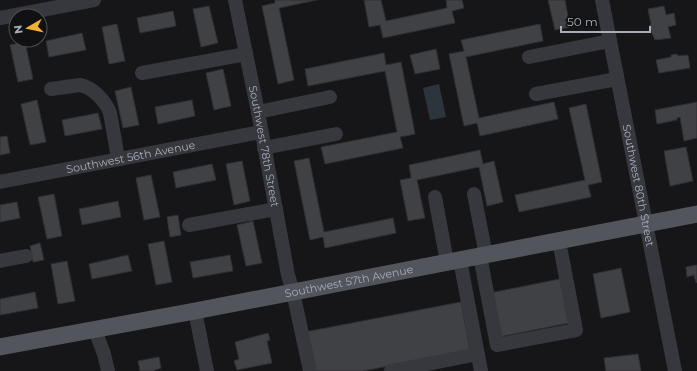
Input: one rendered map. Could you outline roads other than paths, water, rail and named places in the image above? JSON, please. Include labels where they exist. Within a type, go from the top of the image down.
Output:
[{"type":"main road","name":"Southwest 57th Avenue","points":[[0,347],[697,214]]},
{"type":"street","points":[[0,18],[94,0]]},
{"type":"street","name":"Southwest 78th Street","points":[[235,0],[262,132],[288,275],[310,371]]},
{"type":"street","name":"Southwest 80th Street","points":[[602,0],[674,371]]},
{"type":"street","points":[[529,57],[610,41]]},
{"type":"street","points":[[142,73],[246,54]]},
{"type":"street","points":[[536,94],[617,79]]},
{"type":"street","points":[[51,89],[80,85],[85,86],[99,97],[110,113],[118,158]]},
{"type":"street","points":[[258,112],[330,97]]},
{"type":"street","name":"Southwest 56th Avenue","points":[[0,182],[118,158],[262,132]]},
{"type":"street","points":[[264,148],[336,134]]},
{"type":"street","points":[[474,194],[496,345],[576,330],[559,241]]},
{"type":"street","points":[[435,197],[454,261],[481,371]]},
{"type":"street","points":[[189,225],[276,209]]},
{"type":"street","points":[[0,261],[26,256]]},
{"type":"street","points":[[195,311],[207,371]]},
{"type":"street","points":[[95,330],[104,354],[108,371]]},
{"type":"street","points":[[390,371],[478,354]]}]
